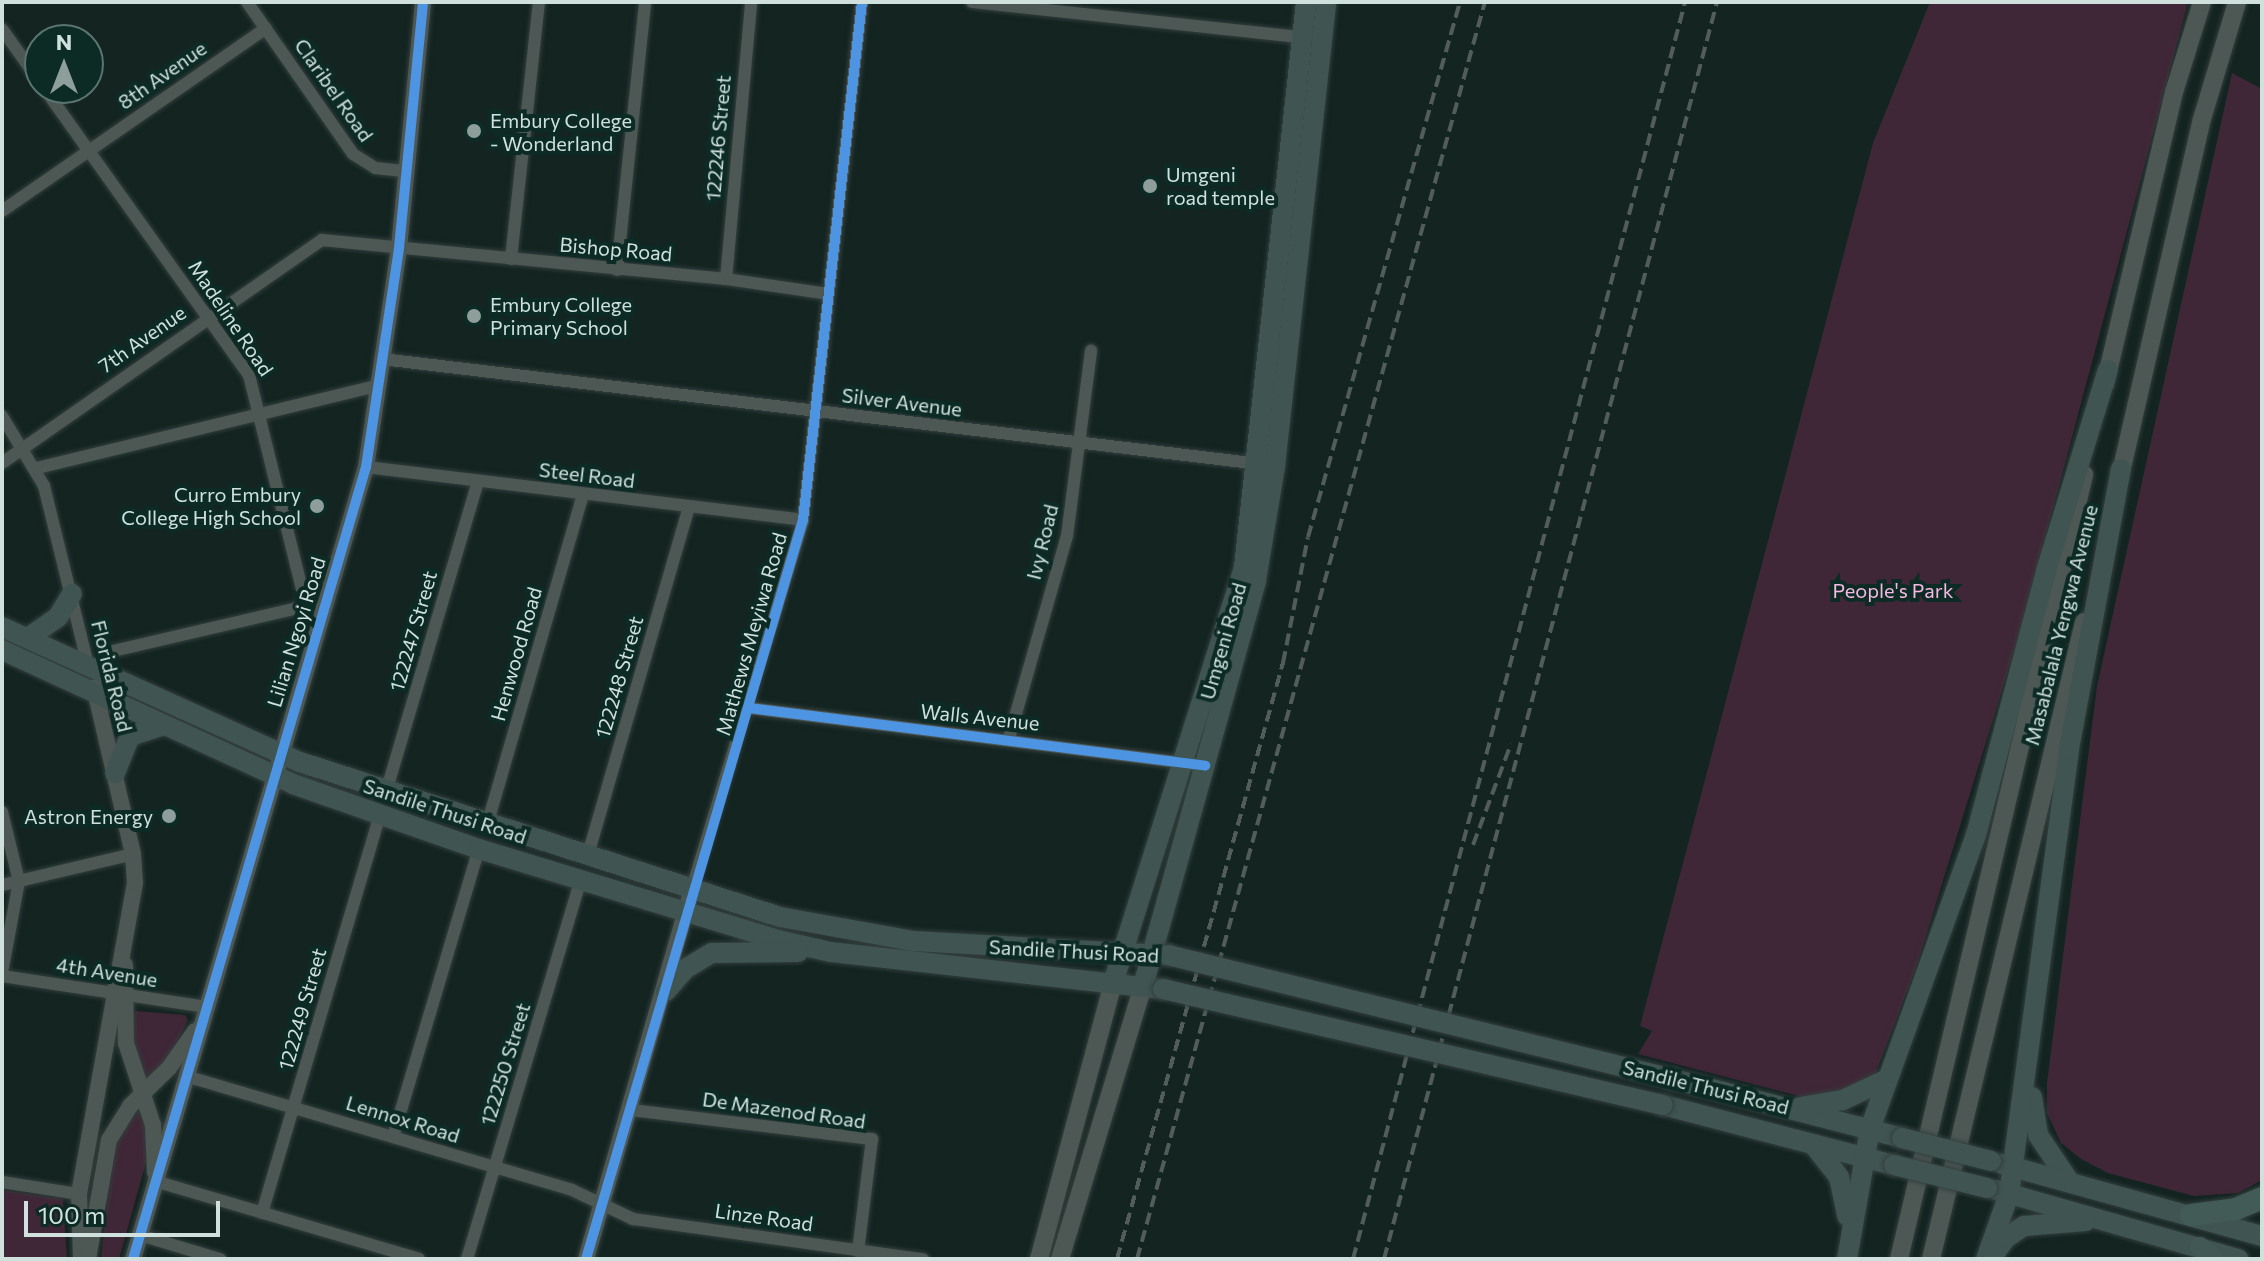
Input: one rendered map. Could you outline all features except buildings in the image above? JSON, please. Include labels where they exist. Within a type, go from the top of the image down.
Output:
[{"type":"highway","points":[[2191,1215],[2236,1209],[2262,1198]]},
{"type":"main road","name":"Umgeni Road","points":[[1306,2],[1312,38]]},
{"type":"main road","name":"Umgeni Road","points":[[1039,1259],[1122,952],[1196,764],[1251,605],[1312,38],[1326,2]]},
{"type":"main road","name":"Masabalala Yengwa Avenue","points":[[1899,1259],[2174,92],[2202,2]]},
{"type":"main road","name":"Masabalala Yengwa Avenue","points":[[1931,1259],[2202,119],[2237,2]]},
{"type":"main road","points":[[1848,1250],[1870,1129],[1976,835],[2046,571],[2108,370]]},
{"type":"main road","points":[[1988,1259],[2009,1194],[2014,1167],[2069,749],[2121,469]]},
{"type":"main road","points":[[28,638],[58,617],[72,594]]},
{"type":"main road","name":"Sandile Thusi Road","points":[[2,627],[279,753],[386,792],[691,892],[807,924],[883,937],[1160,954],[1788,1108],[2069,1181],[2262,1236]]},
{"type":"main road","name":"Sandile Thusi Road","points":[[2,650],[272,775],[380,815],[479,849],[818,950],[1153,987],[1663,1105],[1987,1188],[2106,1220],[2207,1253],[2238,1259]]},
{"type":"main road","points":[[115,773],[130,736],[164,725]]},
{"type":"main road","name":"Umgeni Road","points":[[1060,1259],[1153,987],[1196,764]]},
{"type":"main road","points":[[666,991],[685,969],[712,953],[818,950]]},
{"type":"main road","points":[[2034,1017],[2033,1119],[2069,1181]]},
{"type":"main road","points":[[1788,1108],[1843,1100],[1887,1079]]},
{"type":"main road","points":[[1813,1144],[1843,1187],[1848,1250]]},
{"type":"main road","points":[[1988,1259],[2006,1238],[2024,1226],[2106,1220]]},
{"type":"street","name":"Claribel Road","points":[[247,2],[353,154],[375,168],[406,171]]},
{"type":"street","name":"Lilian Ngoyi Road","points":[[133,1259],[189,1077],[279,753],[313,608],[366,467],[399,248],[423,2]]},
{"type":"street","points":[[511,259],[539,2]]},
{"type":"street","points":[[617,270],[645,2]]},
{"type":"street","name":"122246 Street","points":[[726,279],[751,2]]},
{"type":"street","name":"Mathews Meyiwa Road","points":[[586,1259],[666,991],[691,892],[749,708],[803,520],[818,413],[862,2]]},
{"type":"street","points":[[972,2],[1066,6],[1312,38]]},
{"type":"street","name":"8th Avenue","points":[[2,211],[266,28]]},
{"type":"street","points":[[2,29],[24,60]]},
{"type":"street","name":"Madeline Road","points":[[56,104],[249,375],[262,411],[313,608]]},
{"type":"street","name":"7th Avenue","points":[[2,463],[311,244],[333,239],[399,248]]},
{"type":"street","name":"Bishop Road","points":[[399,248],[726,279],[829,294]]},
{"type":"street","name":"Ivy Road","points":[[1009,738],[1067,536],[1091,351]]},
{"type":"street","name":"Silver Avenue","points":[[382,359],[1266,464]]},
{"type":"street","points":[[37,468],[379,385]]},
{"type":"street","name":"Florida Road","points":[[2,416],[37,468],[72,594],[133,854],[120,994],[79,1194],[81,1259]]},
{"type":"street","name":"Steel Road","points":[[366,467],[803,520]]},
{"type":"street","name":"122247 Street","points":[[386,792],[478,482]]},
{"type":"street","name":"Henwood Road","points":[[487,825],[583,494]]},
{"type":"street","name":"122248 Street","points":[[587,858],[689,507]]},
{"type":"street","points":[[113,651],[313,608]]},
{"type":"street","name":"Walls Avenue","points":[[749,708],[1009,738],[1196,764]]},
{"type":"street","points":[[2,812],[19,881],[2,974]]},
{"type":"street","name":"122249 Street","points":[[262,1213],[380,815]]},
{"type":"street","points":[[393,1137],[479,849]]},
{"type":"street","points":[[2,885],[133,854]]},
{"type":"street","name":"122250 Street","points":[[467,1259],[581,880]]},
{"type":"street","name":"4th Avenue","points":[[2,974],[120,994],[205,1013]]},
{"type":"street","name":"Florida Road","points":[[120,994],[126,1043],[155,1140],[156,1187]]},
{"type":"street","name":"Lilian Ngoyi Road","points":[[88,1259],[109,1140],[142,1095],[169,1068],[205,1013]]},
{"type":"street","name":"Lennox Road","points":[[189,1077],[495,1167],[603,1204]]},
{"type":"street","name":"De Mazenod Road","points":[[631,1110],[872,1139],[858,1251]]},
{"type":"street","points":[[2,1182],[79,1194]]},
{"type":"street","points":[[156,1187],[262,1213],[419,1259]]},
{"type":"street","name":"Linze Road","points":[[603,1204],[633,1219],[923,1259]]},
{"type":"street","points":[[140,1235],[220,1259]]},
{"type":"green space","name":"People's Park","points":[[1930,2],[2188,2],[2020,632],[1915,971],[1874,1077],[1844,1093],[1811,1099],[1638,1054],[1652,1031],[1640,1026],[1873,143]]},
{"type":"green space","points":[[2232,73],[2262,89],[2262,1180],[2238,1193],[2194,1196],[2108,1173],[2081,1159],[2061,1143],[2047,1113],[2047,1083],[2097,686]]},
{"type":"green space","points":[[135,1011],[185,1015],[188,1020],[170,1056],[147,1083],[132,1041]]},
{"type":"green space","points":[[140,1109],[146,1126],[146,1162],[119,1259],[101,1259],[112,1154],[121,1131]]},
{"type":"green space","points":[[2,1190],[63,1199],[67,1259],[2,1259]]},
{"type":"railway","points":[[1117,1259],[1283,663],[1308,537],[1460,2]]},
{"type":"railway","points":[[1137,1259],[1485,2]]},
{"type":"railway","points":[[1353,1259],[1685,2]]},
{"type":"railway","points":[[1384,1259],[1717,2]]},
{"type":"railway","points":[[1473,845],[1511,744]]},
{"type":"cycle path","points":[[133,1259],[366,467],[399,248],[423,2]]},
{"type":"cycle path","points":[[586,1259],[803,520],[862,2]]},
{"type":"cycle path","points":[[749,708],[1205,766]]},
{"type":"place","name":"Embury College - Wonderland","points":[[474,131]]},
{"type":"place","name":"Umgeni road temple","points":[[1150,186]]},
{"type":"place","name":"Embury College Primary School","points":[[474,316]]},
{"type":"place","name":"Curro Embury College High School","points":[[317,506]]},
{"type":"place","name":"Astron Energy","points":[[169,816]]}]
